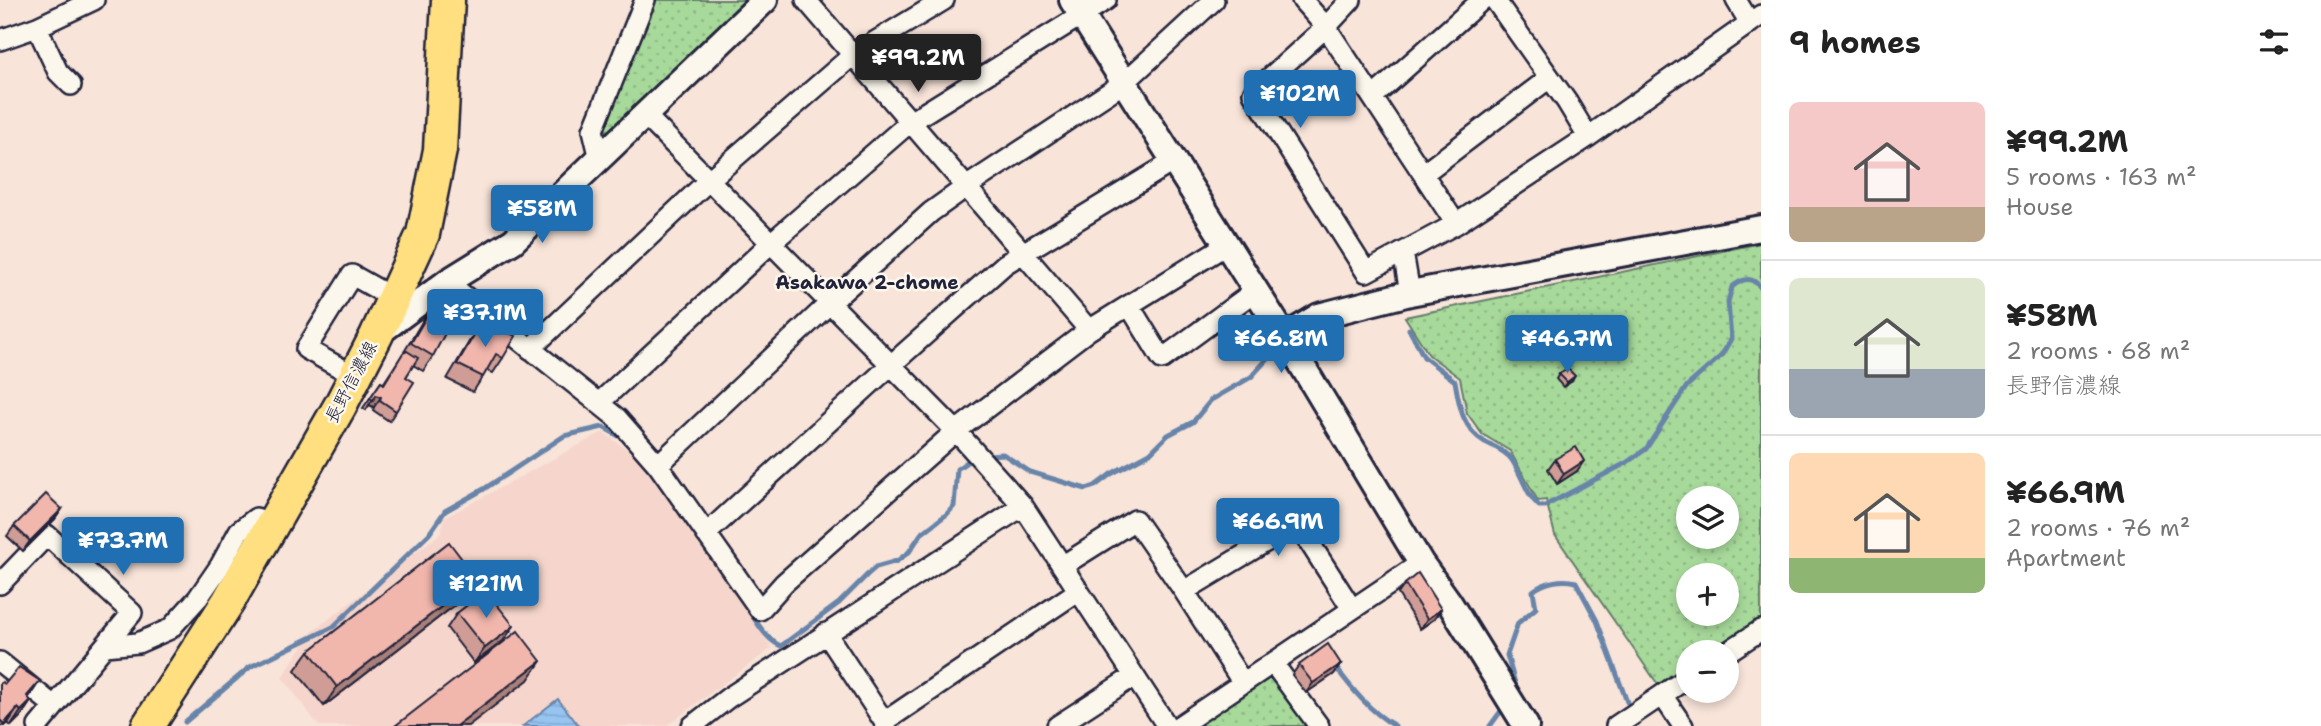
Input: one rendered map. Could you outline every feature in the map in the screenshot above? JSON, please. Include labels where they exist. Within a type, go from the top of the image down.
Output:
[{"type":"main road","name":"長野信濃線","points":[[148,726],[228,602],[273,523],[376,336],[423,234],[440,150],[448,0]]},
{"type":"street","points":[[0,40],[37,27],[94,0]]},
{"type":"street","points":[[600,159],[593,130],[645,0]]},
{"type":"street","points":[[376,336],[447,282],[513,241],[765,0]]},
{"type":"street","points":[[806,0],[1089,330]]},
{"type":"street","points":[[530,349],[709,180],[853,55],[944,0]]},
{"type":"street","points":[[600,402],[771,243],[910,122],[1077,8],[1106,0]]},
{"type":"street","points":[[658,465],[931,212],[1125,82],[1214,0]]},
{"type":"street","points":[[1302,0],[1326,27],[1456,224]]},
{"type":"street","points":[[1351,0],[1326,27],[1253,93],[1366,272],[1456,224],[1588,137],[1756,19],[1736,0]]},
{"type":"street","points":[[1373,97],[1482,0]]},
{"type":"street","points":[[1495,0],[1548,79],[1567,102],[1588,137]]},
{"type":"street","points":[[1077,8],[1285,337],[1421,563],[1449,602],[1526,726]]},
{"type":"street","points":[[37,27],[58,72],[71,85]]},
{"type":"street","points":[[1423,174],[1548,79]]},
{"type":"street","points":[[646,116],[956,431],[1023,506],[1167,726]]},
{"type":"street","points":[[706,534],[1006,264],[1174,161]]},
{"type":"street","points":[[1285,337],[1319,316],[1410,293],[1761,228]]},
{"type":"street","points":[[447,282],[617,418],[658,465],[760,610],[784,583],[956,431],[1089,330],[1226,245]]},
{"type":"street","points":[[1403,252],[1410,293]]},
{"type":"street","points":[[355,376],[306,349],[352,275],[393,298]]},
{"type":"street","points":[[1129,305],[1162,359],[1255,291]]},
{"type":"street","points":[[692,726],[728,698],[1023,506]]},
{"type":"street","points":[[105,646],[138,643],[170,629],[198,598],[239,531],[256,518],[273,523]]},
{"type":"street","points":[[1062,566],[1135,520],[1243,683]]},
{"type":"street","points":[[1184,591],[1297,523],[1352,610]]},
{"type":"street","points":[[0,584],[47,535],[132,613],[38,726]]},
{"type":"street","points":[[1179,726],[1421,563]]},
{"type":"street","points":[[826,633],[886,724],[1078,591]]},
{"type":"street","points":[[1739,644],[1761,630]]},
{"type":"street","points":[[0,662],[54,706]]},
{"type":"street","points":[[1273,663],[1319,726]]},
{"type":"street","points":[[1057,726],[1134,676]]},
{"type":"street","points":[[1616,726],[1676,686]]},
{"type":"street","points":[[1662,695],[1683,726]]},
{"type":"shaded area","points":[[603,432],[648,464],[772,648],[666,726],[319,726],[282,677],[312,632],[441,533],[444,518]]},
{"type":"green space","points":[[650,0],[745,0],[609,131],[605,130],[601,123]]},
{"type":"green space","points":[[1761,243],[1761,620],[1730,640],[1676,640],[1676,675],[1659,686],[1555,535],[1546,500],[1538,501],[1510,451],[1482,434],[1467,413],[1460,378],[1429,355],[1405,317]]},
{"type":"green space","points":[[1270,668],[1311,726],[1186,726]]},
{"type":"water","points":[[558,699],[579,726],[523,726]]},
{"type":"building","points":[[436,300],[451,300],[460,305],[433,356],[411,343]]},
{"type":"building","points":[[480,325],[490,330],[493,326],[516,336],[503,358],[496,354],[483,377],[457,364]]},
{"type":"building","points":[[407,351],[418,358],[406,377],[414,382],[396,411],[380,400],[381,397],[376,395],[373,400],[370,398],[381,382],[384,384],[403,353]]},
{"type":"building","points":[[1568,369],[1575,376],[1567,382],[1559,374]]},
{"type":"building","points":[[1576,447],[1584,461],[1564,474],[1555,459]]},
{"type":"building","points":[[46,494],[62,509],[30,541],[14,526]]},
{"type":"building","points":[[449,542],[477,579],[337,687],[309,651]]},
{"type":"building","points":[[1418,573],[1441,609],[1427,619],[1405,584]]},
{"type":"building","points":[[486,591],[514,626],[485,648],[457,613]]},
{"type":"building","points":[[518,631],[541,661],[456,726],[395,726]]},
{"type":"building","points":[[1328,644],[1341,664],[1313,683],[1299,665]]},
{"type":"building","points":[[19,667],[40,681],[27,696],[31,701],[21,711],[18,708],[4,724],[0,720],[0,684],[5,684]]},
{"type":"waterway","points":[[1409,329],[1424,357],[1455,381],[1463,415],[1471,430],[1477,437],[1509,457],[1535,501],[1539,506],[1545,506],[1626,463],[1646,449],[1687,386],[1721,356],[1731,339],[1728,302],[1732,287],[1747,280],[1761,288]]},
{"type":"waterway","points":[[988,455],[1003,454],[1030,472],[1086,489],[1095,486],[1150,453],[1168,435],[1193,422],[1211,400],[1251,377],[1271,355]]},
{"type":"waterway","points":[[185,722],[250,667],[333,627],[429,534],[445,511],[484,489],[564,436],[603,427],[626,440]]},
{"type":"waterway","points":[[750,612],[767,636],[781,646],[839,603],[876,567],[897,561],[909,552],[921,534],[954,506],[957,469],[967,462]]},
{"type":"waterway","points":[[1513,691],[1516,687],[1507,655],[1518,623],[1536,608],[1533,591],[1542,585],[1565,580],[1576,582],[1597,621],[1627,702]]},
{"type":"waterway","points":[[1334,665],[1354,691],[1395,726]]},
{"type":"waterway","points":[[1490,726],[1501,711]]},
{"type":"district","name":"Asakawa 2-chome","points":[[867,282]]}]
